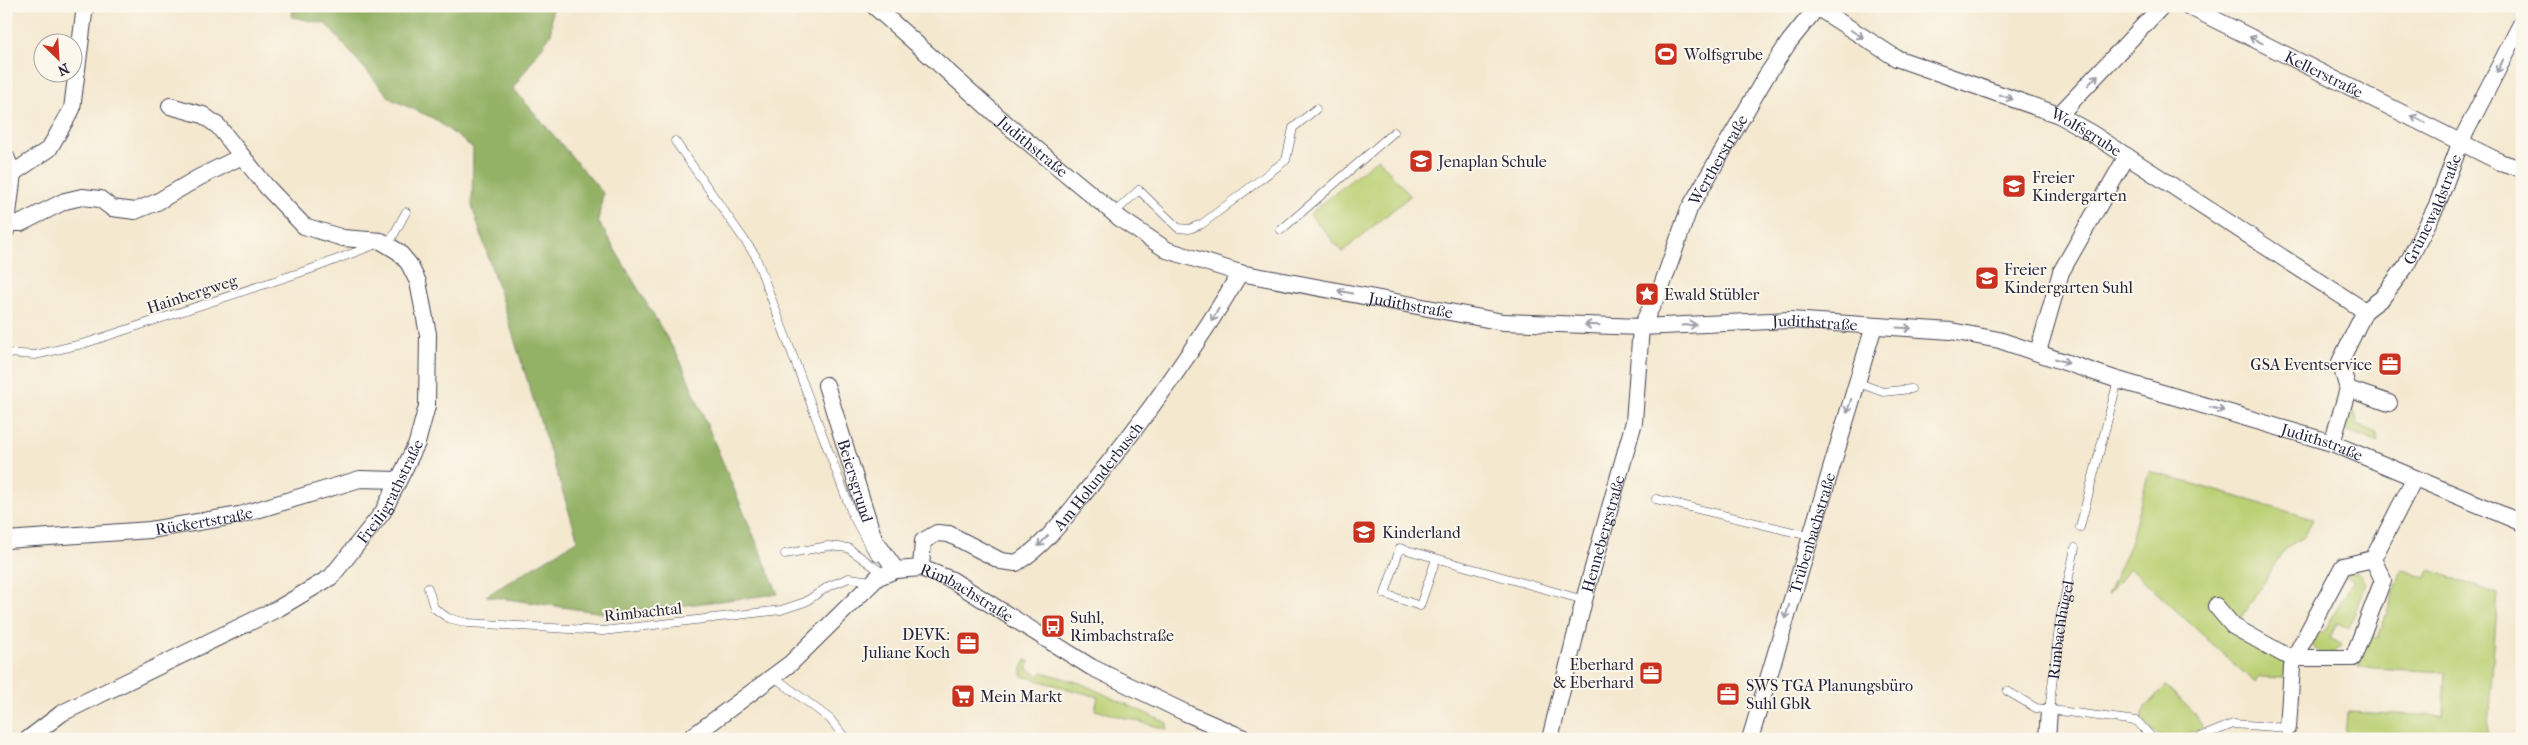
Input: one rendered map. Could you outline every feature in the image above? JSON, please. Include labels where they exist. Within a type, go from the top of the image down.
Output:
[{"type":"street","points":[[13,173],[49,149],[72,109],[85,6]]},
{"type":"street","name":"Judithstraße","points":[[874,6],[1011,128],[1114,213],[1167,250],[1240,272],[1502,322],[1641,327],[1790,320],[1951,332],[1999,340],[2118,380],[2332,443],[2522,523]]},
{"type":"street","points":[[2059,115],[2162,6]]},
{"type":"street","name":"Kellerstraße","points":[[2188,6],[2462,141],[2500,162],[2522,169]]},
{"type":"street","name":"Wolfsgrube","points":[[1816,7],[1896,58],[2059,115],[2127,156],[2365,312]]},
{"type":"street","name":"Wertherstraße","points":[[1641,327],[1661,288],[1689,209],[1764,78],[1816,7]]},
{"type":"street","name":"Grünewaldstraße","points":[[2348,389],[2340,362],[2365,312],[2382,298],[2406,266],[2437,205],[2462,141],[2522,22]]},
{"type":"street","name":"Freiligrathstraße","points":[[28,739],[62,713],[280,608],[331,578],[383,512],[397,480],[417,443],[427,406],[428,334],[418,282],[409,264],[399,252],[382,242],[343,238],[304,226],[218,126],[203,115],[170,106]]},
{"type":"street","points":[[6,157],[13,173],[7,227],[21,223],[65,200],[82,197],[100,199],[112,208],[135,211],[157,202],[198,178],[242,156]]},
{"type":"street","points":[[2038,352],[2061,272],[2127,156]]},
{"type":"street","name":"Am Holunderbusch","points":[[921,568],[923,541],[937,533],[949,534],[1001,561],[1016,564],[1029,556],[1061,522],[1137,429],[1209,325],[1240,272]]},
{"type":"street","name":"Trübenbachstraße","points":[[1752,732],[1874,326]]},
{"type":"street","name":"Hennebergstraße","points":[[1550,739],[1584,600],[1634,422],[1641,327]]},
{"type":"street","name":"Beiersgrund","points":[[826,385],[864,512],[885,574]]},
{"type":"street","points":[[2332,443],[2348,389],[2389,403]]},
{"type":"street","name":"Rückertstraße","points":[[6,540],[150,530],[240,515],[360,479],[397,480]]},
{"type":"street","points":[[2288,734],[2294,658],[2343,566],[2373,559],[2414,479]]},
{"type":"street","points":[[2216,606],[2233,626],[2283,654],[2294,658],[2353,658],[2383,580],[2373,559]]},
{"type":"street","name":"Rimbachstraße","points":[[885,574],[921,568],[952,580],[1091,667],[1186,713],[1246,739]]},
{"type":"street","points":[[689,739],[791,663],[885,574]]},
{"type":"street","name":"Rimbachhügel","points":[[2047,739],[2048,710]]},
{"type":"lane","points":[[1114,213],[1138,190],[1178,228],[1189,229],[1202,224],[1286,160],[1293,128],[1316,109]]},
{"type":"lane","points":[[1280,230],[1394,132]]},
{"type":"lane","points":[[675,141],[755,255],[853,516],[885,574]]},
{"type":"lane","points":[[382,242],[392,238],[406,212]]},
{"type":"lane","name":"Hainbergweg","points":[[6,353],[35,355],[86,343],[317,267],[382,242]]},
{"type":"lane","points":[[2080,527],[2118,380]]},
{"type":"lane","points":[[1856,382],[1883,392],[1911,389]]},
{"type":"lane","points":[[1656,499],[1810,536]]},
{"type":"lane","points":[[785,554],[828,546],[848,548],[885,574]]},
{"type":"lane","points":[[1436,559],[1420,606],[1385,594],[1400,548],[1584,600]]},
{"type":"lane","name":"Rimbachhügel","points":[[2048,710],[2060,619],[2074,548]]},
{"type":"lane","name":"Rimbachtal","points":[[428,588],[434,608],[456,621],[603,631],[781,610],[805,602],[829,586],[850,578],[885,574]]},
{"type":"lane","points":[[773,676],[830,719],[846,739]]},
{"type":"lane","points":[[2007,691],[2036,708],[2137,721],[2153,739]]},
{"type":"lane","points":[[2196,739],[2234,724],[2288,734]]},
{"type":"green space","points":[[293,6],[552,6],[551,34],[513,88],[603,193],[598,221],[680,360],[778,594],[610,614],[486,596],[578,540],[472,206],[473,148],[433,118],[391,99],[326,24],[292,17]]},
{"type":"green space","points":[[1378,158],[1410,196],[1342,252],[1310,214]]},
{"type":"green space","points":[[2348,409],[2354,411],[2358,425],[2377,434],[2378,443],[2341,428]]},
{"type":"green space","points":[[2149,471],[2313,519],[2304,537],[2285,548],[2233,632],[2286,663],[2284,678],[2259,677],[2255,683],[2130,568],[2107,595],[2130,544]]},
{"type":"green space","points":[[2402,569],[2426,578],[2429,570],[2498,594],[2487,739],[2345,739],[2347,712],[2443,716],[2445,672],[2358,667],[2366,634],[2378,638]]},
{"type":"green space","points":[[2356,572],[2361,575],[2366,583],[2349,628],[2337,623],[2330,638],[2343,645],[2333,653],[2322,655],[2308,642],[2311,627],[2321,633],[2325,630],[2353,581],[2342,575]]},
{"type":"green space","points":[[1026,660],[1030,662],[1027,668],[1039,676],[1042,672],[1080,683],[1167,723],[1167,729],[1095,710],[1098,697],[1022,676],[1022,668]]},
{"type":"green space","points":[[2166,686],[2196,715],[2202,729],[2169,738],[2157,733],[2142,719],[2145,707]]},
{"type":"place","name":"Wolfsgrube","points":[[1666,54]]},
{"type":"place","name":"Jenaplan Schule","points":[[1421,161]]},
{"type":"place","name":"Freier Kindergarten","points":[[2014,186]]},
{"type":"place","name":"Freier Kindergarten Suhl","points":[[1987,278]]},
{"type":"place","name":"Ewald Stübler","points":[[1647,294]]},
{"type":"place","name":"GSA Eventservice","points":[[2390,364]]},
{"type":"place","name":"Kinderland","points":[[1364,532]]},
{"type":"place","name":"Suhl, Rimbachstraße","points":[[1053,626]]},
{"type":"place","name":"DEVK: Juliane Koch","points":[[968,643]]},
{"type":"place","name":"Eberhard & Eberhard","points":[[1651,673]]},
{"type":"place","name":"SWS TGA Planungsbüro Suhl GbR","points":[[1728,694]]},
{"type":"place","name":"Mein Markt","points":[[963,696]]}]
